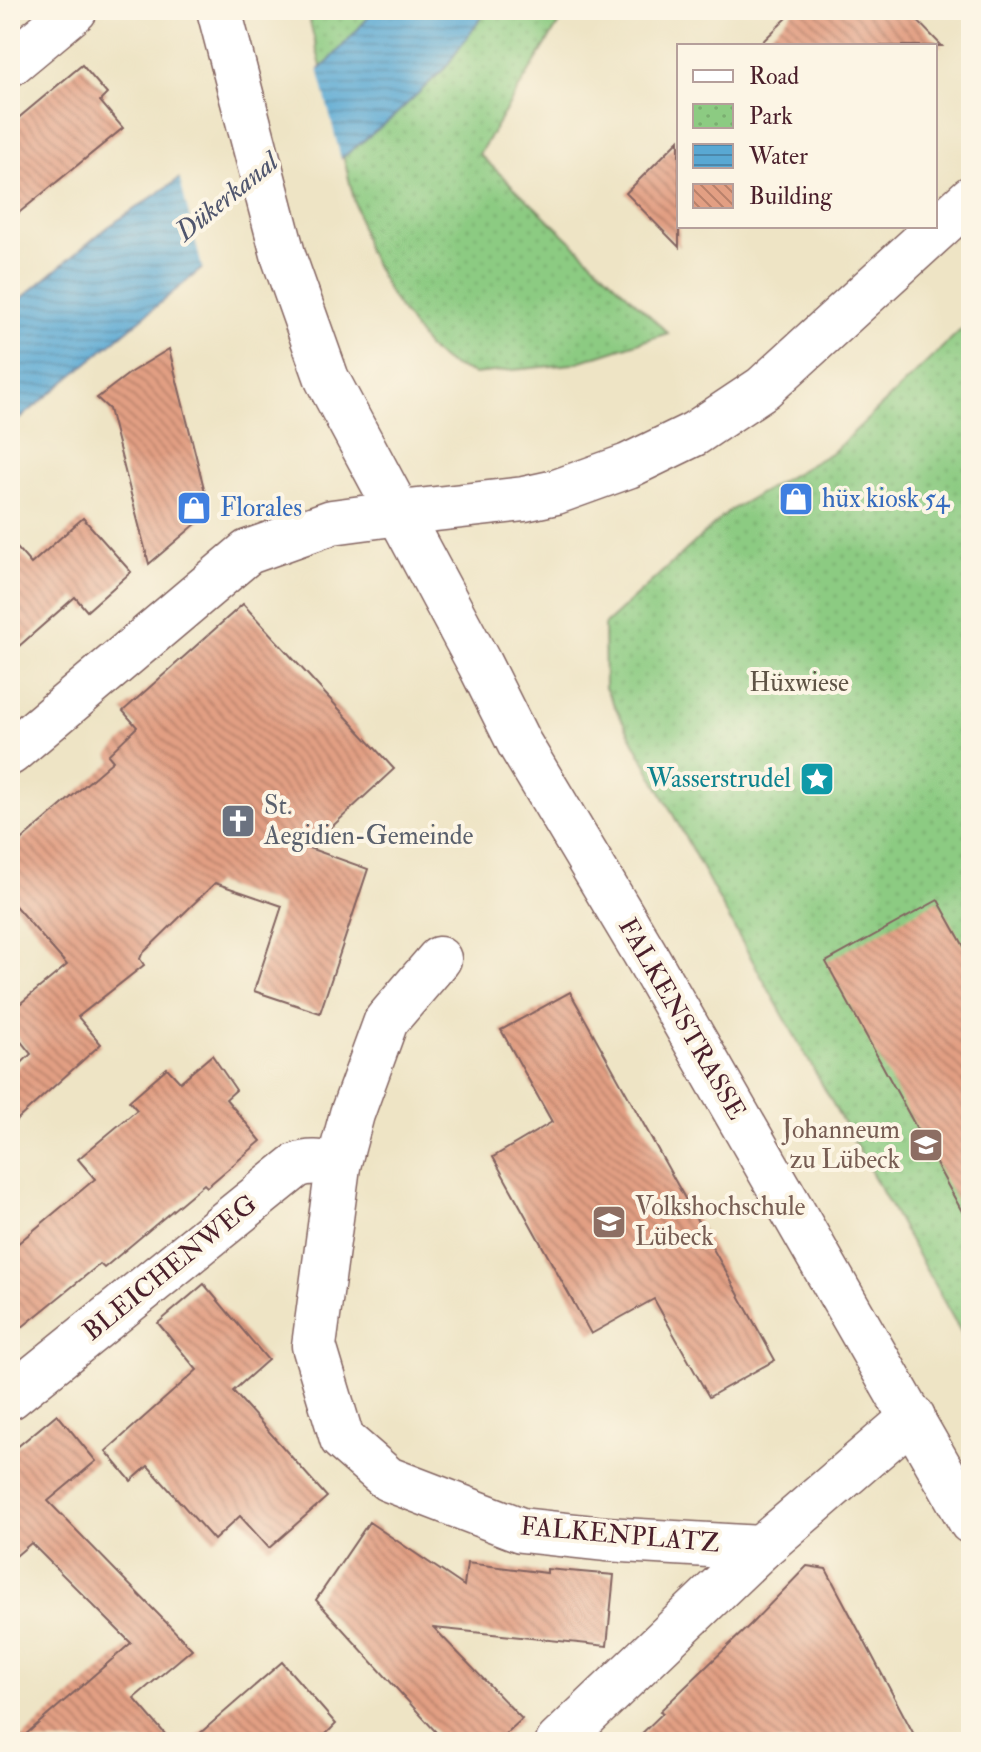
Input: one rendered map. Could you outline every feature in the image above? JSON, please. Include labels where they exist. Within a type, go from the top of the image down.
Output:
[{"type":"street","points":[[10,64],[75,10]]},
{"type":"street","name":"FALKENSTRASSE","points":[[219,10],[284,258],[327,379],[541,781],[644,952],[971,1522]]},
{"type":"street","points":[[10,753],[248,552],[332,522],[524,499],[556,492],[628,466],[694,434],[763,388],[971,198]]},
{"type":"street","name":"FALKENPLATZ","points":[[439,959],[386,1021],[352,1114],[338,1166],[314,1346],[342,1439],[388,1479],[521,1530],[605,1539],[761,1548]]},
{"type":"street","name":"BLEICHENWEG","points":[[10,1397],[296,1166],[307,1161],[338,1166]]},
{"type":"street","points":[[558,1742],[761,1548],[913,1417]]},
{"type":"green space","points":[[307,10],[567,10],[479,154],[668,333],[572,364],[474,374],[449,364],[428,348],[392,298],[366,248]]},
{"type":"green space","name":"Hüxwiese","points":[[971,320],[971,1350],[732,924],[605,688],[604,625],[729,511],[834,451]]},
{"type":"water","name":"Dükerkanal","points":[[375,10],[487,10],[445,68],[391,119],[199,271],[10,427],[10,308],[105,229],[176,181],[328,62]]},
{"type":"pier","points":[[317,65],[342,163],[203,271],[179,176]]},
{"type":"building","points":[[795,10],[907,10],[942,46],[937,44],[760,44]]},
{"type":"building","points":[[82,65],[107,94],[100,101],[123,128],[10,220],[10,125]]},
{"type":"building","points":[[677,142],[679,247],[626,193]]},
{"type":"building","points":[[169,349],[210,512],[149,564],[109,409],[97,398]]},
{"type":"building","points":[[83,518],[131,572],[87,611],[75,597],[10,654],[10,540],[31,564]]},
{"type":"building","points":[[243,604],[394,769],[309,848],[368,869],[320,1013],[254,991],[282,906],[215,883],[142,954],[140,959],[144,965],[78,1017],[101,1044],[10,1126],[10,1074],[31,1054],[10,1028],[10,1012],[67,965],[10,900],[10,850],[113,761],[108,755],[137,727],[123,711]]},
{"type":"building","points":[[938,900],[971,959],[971,1228],[826,962]]},
{"type":"building","points":[[570,992],[775,1360],[709,1397],[654,1299],[591,1334],[493,1157],[552,1122],[501,1030]]},
{"type":"building","points":[[212,1055],[236,1090],[226,1099],[261,1141],[207,1187],[204,1184],[104,1268],[100,1264],[10,1337],[10,1250],[95,1179],[78,1159],[137,1110],[129,1101],[167,1068],[180,1082]]},
{"type":"building","points":[[204,1284],[268,1360],[233,1391],[327,1497],[269,1548],[240,1516],[214,1540],[148,1466],[131,1481],[106,1451],[197,1370],[158,1323]]},
{"type":"building","points":[[57,1414],[96,1461],[48,1501],[192,1649],[134,1698],[172,1742],[17,1742],[131,1643],[31,1543],[10,1561],[10,1453]]},
{"type":"building","points":[[369,1522],[464,1586],[467,1563],[547,1573],[547,1569],[614,1575],[607,1646],[434,1628],[522,1719],[497,1742],[445,1742],[316,1600]]},
{"type":"building","points":[[807,1566],[826,1569],[918,1742],[633,1742],[663,1713],[660,1711]]},
{"type":"building","points":[[282,1662],[336,1724],[318,1742],[190,1742]]},
{"type":"place","name":"hüx kiosk 54","points":[[796,499]]},
{"type":"place","name":"Florales","points":[[194,508]]},
{"type":"place","name":"Wasserstrudel","points":[[817,779]]},
{"type":"place","name":"St. Aegidien-Gemeinde","points":[[238,821]]},
{"type":"place","name":"Johanneum zu Lübeck","points":[[926,1145]]},
{"type":"place","name":"Volkshochschule Lübeck","points":[[609,1222]]}]
